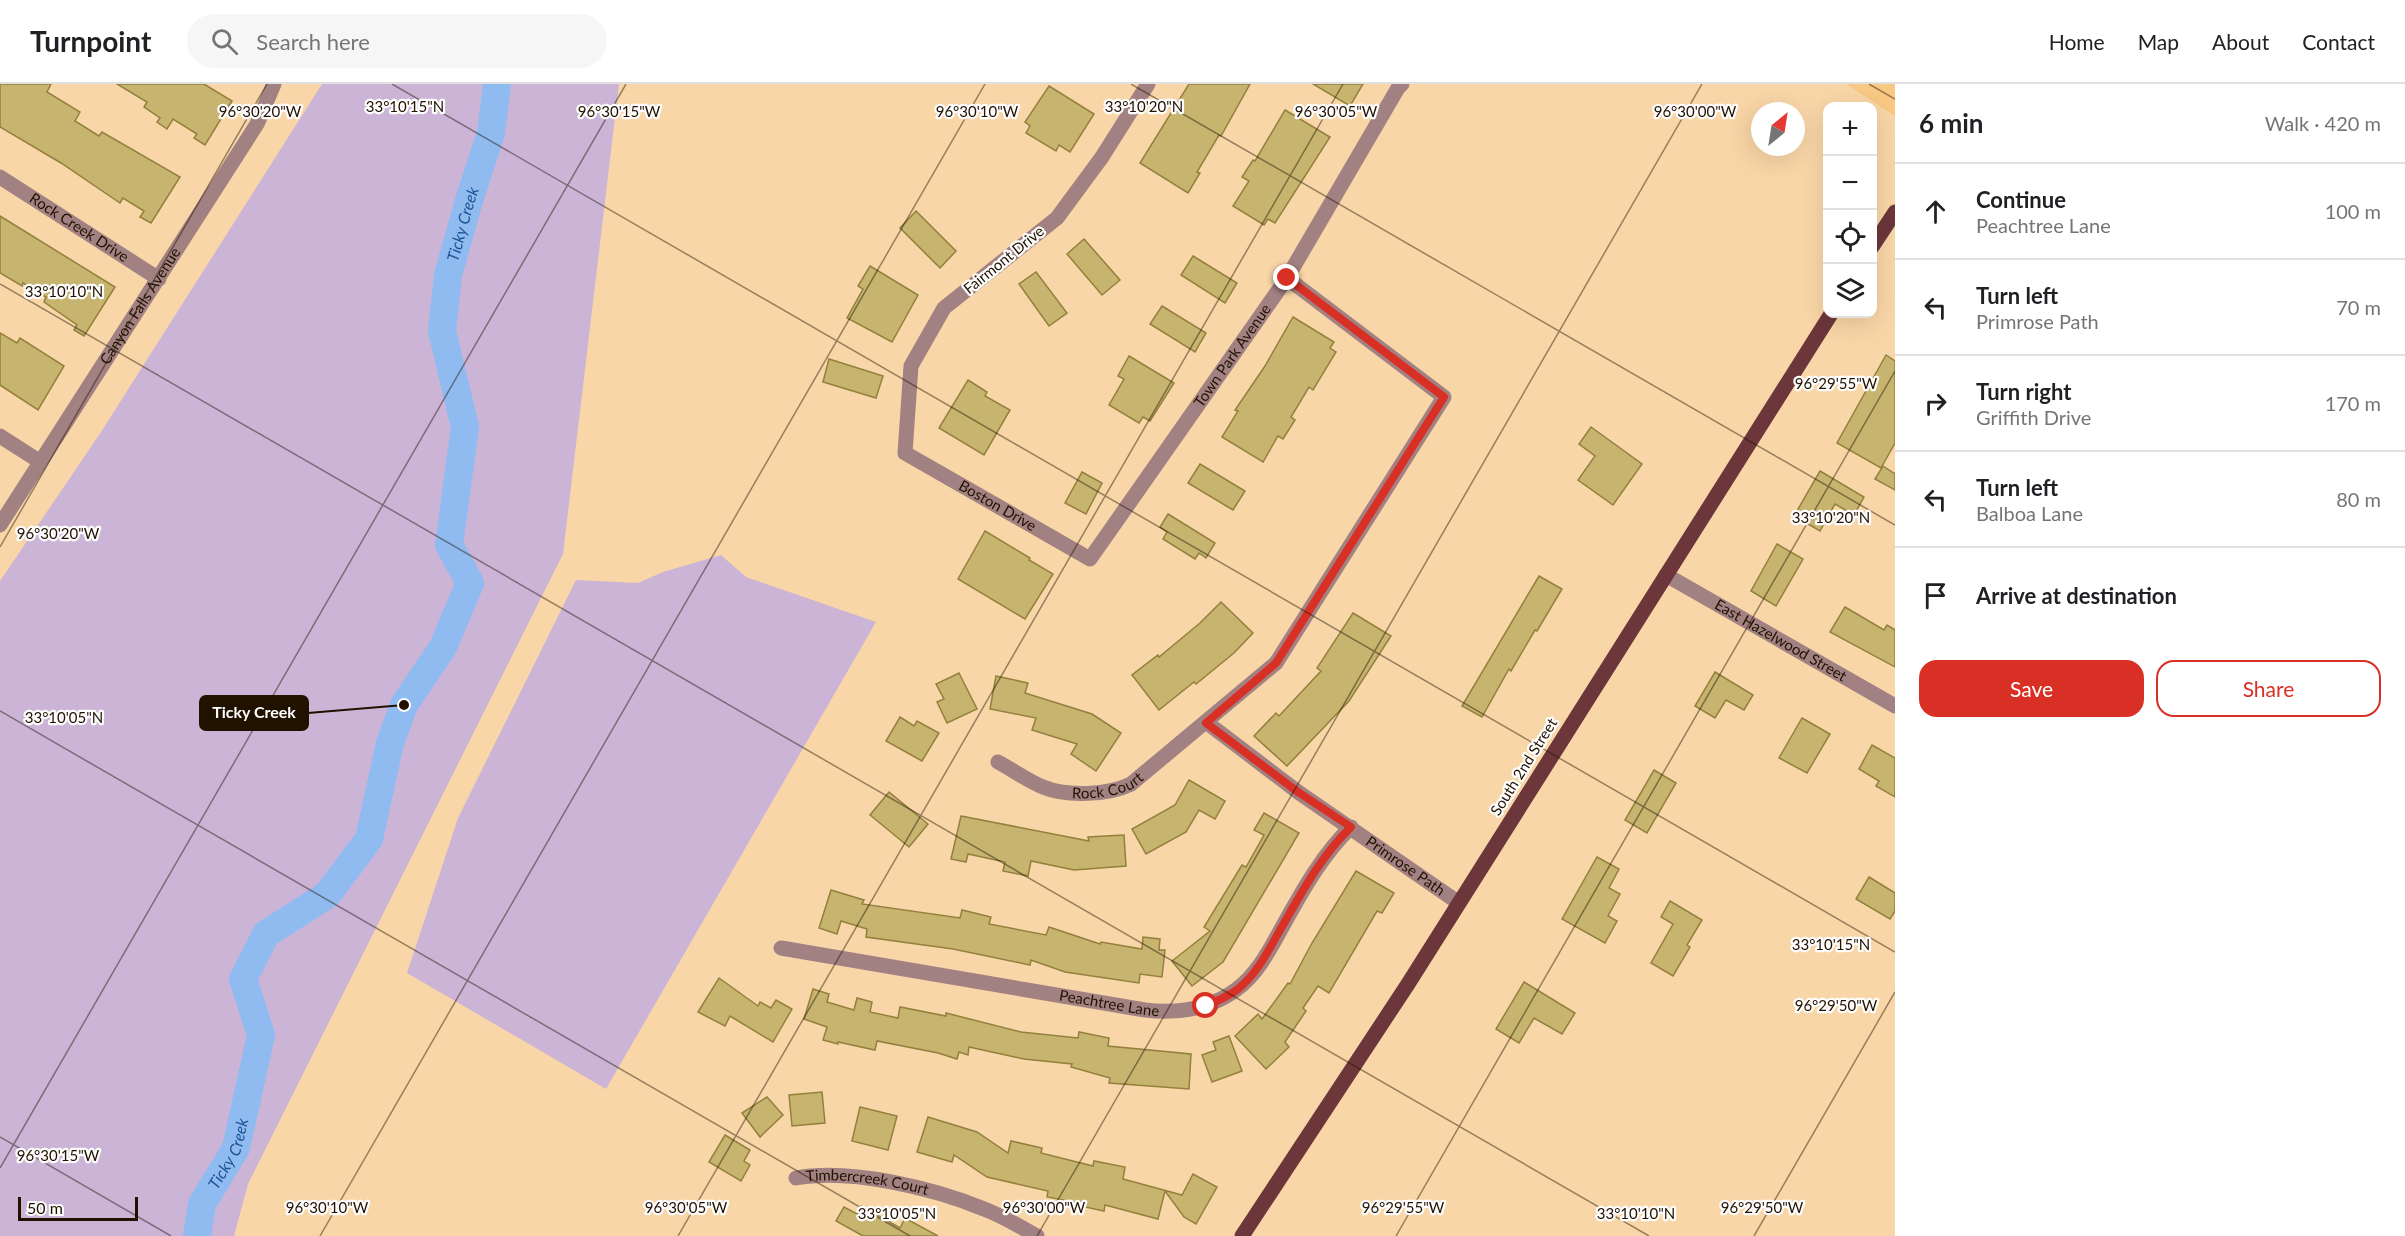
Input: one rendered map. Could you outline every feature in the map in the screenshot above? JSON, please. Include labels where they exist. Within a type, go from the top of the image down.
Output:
[{"type":"main road","points":[[1877,239],[1895,212]]},
{"type":"main road","name":"South 2nd Street","points":[[1242,1236],[1459,903],[1828,318]]},
{"type":"street","name":"Canyon Falls Avenue","points":[[0,525],[257,124],[274,84]]},
{"type":"street","name":"Fairmont Drive","points":[[905,453],[911,366],[944,308],[1057,218],[1102,157],[1149,84]]},
{"type":"street","name":"Town Park Avenue","points":[[1090,559],[1287,278],[1397,85]]},
{"type":"street","name":"Rock Creek Drive","points":[[0,177],[159,279]]},
{"type":"street","name":"Rock Court","points":[[998,762],[1045,788],[1072,792],[1118,791],[1131,784],[1206,723],[1276,663],[1444,397],[1287,278]]},
{"type":"street","points":[[0,436],[39,461]]},
{"type":"street","name":"Boston Drive","points":[[905,453],[1090,559]]},
{"type":"street","name":"East Hazelwood Street","points":[[1666,575],[1895,706]]},
{"type":"street","name":"Primrose Path","points":[[1206,723],[1276,776],[1459,903]]},
{"type":"street","name":"Peachtree Lane","points":[[781,948],[1145,1010],[1170,1013],[1188,1011],[1223,998],[1238,989],[1251,976],[1326,854],[1351,827]]},
{"type":"street","name":"Timbercreek Court","points":[[796,1178],[815,1174],[856,1177],[935,1192],[986,1209],[1037,1236]]},
{"type":"shaded area","points":[[322,84],[619,84],[563,554],[248,1184],[234,1236],[0,1236],[0,581],[101,432]]},
{"type":"shaded area","points":[[1846,84],[1895,84],[1895,116],[1877,102]]},
{"type":"shaded area","points":[[721,555],[746,577],[876,622],[606,1089],[407,973],[458,818],[576,580],[638,583],[663,572]]},
{"type":"building","points":[[0,84],[51,84],[47,92],[80,112],[75,121],[99,136],[102,132],[180,177],[151,223],[140,217],[144,211],[123,198],[120,203],[61,163],[0,127]]},
{"type":"building","points":[[117,84],[204,84],[232,101],[205,145],[194,138],[197,134],[173,119],[167,129],[157,122],[160,118],[144,107],[147,102]]},
{"type":"building","points":[[1189,84],[1250,84],[1221,136],[1219,135],[1197,172],[1200,173],[1188,193],[1140,163]]},
{"type":"building","points":[[1313,84],[1363,84],[1350,106]]},
{"type":"building","points":[[1049,86],[1094,114],[1070,152],[1059,145],[1056,151],[1026,133],[1030,126],[1025,122]]},
{"type":"building","points":[[1285,110],[1330,137],[1275,223],[1268,219],[1264,225],[1233,206],[1249,181],[1242,177],[1253,160],[1255,161]]},
{"type":"building","points":[[916,211],[956,251],[940,268],[900,228]]},
{"type":"building","points":[[0,216],[115,287],[84,336],[74,330],[77,325],[44,302],[46,297],[0,273]]},
{"type":"building","points":[[1084,239],[1120,280],[1102,295],[1067,254]]},
{"type":"building","points":[[1193,256],[1237,283],[1225,303],[1181,275]]},
{"type":"building","points":[[870,266],[918,295],[892,342],[847,318],[863,289],[858,286]]},
{"type":"building","points":[[1036,272],[1067,313],[1049,326],[1019,284]]},
{"type":"building","points":[[1162,306],[1206,333],[1195,352],[1150,324]]},
{"type":"building","points":[[1293,317],[1334,342],[1330,348],[1336,352],[1313,390],[1309,387],[1291,417],[1295,420],[1283,439],[1278,436],[1263,462],[1222,437],[1238,411],[1235,410],[1265,366]]},
{"type":"building","points":[[0,333],[17,343],[20,338],[64,366],[38,410],[0,385]]},
{"type":"building","points":[[1886,355],[1895,361],[1895,443],[1881,468],[1837,443]]},
{"type":"building","points":[[1129,356],[1174,383],[1150,421],[1143,417],[1139,423],[1109,405],[1124,379],[1118,376]]},
{"type":"building","points":[[829,359],[883,376],[876,398],[823,382]]},
{"type":"building","points":[[968,380],[987,392],[985,396],[1010,410],[984,455],[939,428]]},
{"type":"building","points":[[1591,427],[1642,464],[1613,505],[1578,480],[1595,456],[1579,444]]},
{"type":"building","points":[[1200,464],[1245,491],[1233,510],[1188,483]]},
{"type":"building","points":[[1883,466],[1895,474],[1895,490],[1875,479]]},
{"type":"building","points":[[1820,471],[1864,497],[1854,515],[1835,504],[1820,531],[1794,516]]},
{"type":"building","points":[[1082,472],[1102,483],[1086,514],[1065,503]]},
{"type":"building","points":[[1168,514],[1215,543],[1206,558],[1199,553],[1195,559],[1163,539],[1167,532],[1160,527]]},
{"type":"building","points":[[985,531],[1053,574],[1025,619],[958,579]]},
{"type":"building","points":[[1777,544],[1803,559],[1776,606],[1751,591]]},
{"type":"building","points":[[1539,576],[1562,589],[1511,671],[1509,669],[1482,717],[1462,706]]},
{"type":"building","points":[[1221,602],[1253,633],[1234,653],[1159,710],[1132,675],[1158,655],[1159,657]]},
{"type":"building","points":[[1845,607],[1884,630],[1887,625],[1895,630],[1895,667],[1830,632]]},
{"type":"building","points":[[1353,613],[1391,636],[1349,701],[1287,766],[1254,736],[1276,713],[1279,716],[1321,671],[1317,668]]},
{"type":"building","points":[[1715,672],[1753,695],[1744,710],[1726,700],[1715,718],[1695,706]]},
{"type":"building","points":[[959,673],[977,709],[947,723],[937,702],[944,699],[936,684]]},
{"type":"building","points":[[996,676],[1028,683],[1025,693],[1092,714],[1121,733],[1096,771],[1071,754],[1077,744],[1032,730],[1036,718],[990,709]]},
{"type":"building","points":[[900,717],[914,726],[917,721],[939,733],[922,761],[886,741]]},
{"type":"building","points":[[1802,718],[1830,734],[1807,773],[1779,758]]},
{"type":"building","points":[[1872,745],[1895,758],[1895,797],[1876,786],[1879,781],[1859,769]]},
{"type":"building","points":[[1654,770],[1676,783],[1647,833],[1625,820]]},
{"type":"building","points":[[1189,780],[1225,801],[1215,819],[1199,810],[1186,832],[1146,854],[1132,829],[1175,805]]},
{"type":"building","points":[[889,792],[928,824],[909,847],[870,815]]},
{"type":"building","points":[[1264,813],[1299,833],[1223,962],[1192,986],[1172,961],[1210,931],[1204,927],[1242,865],[1246,867],[1264,835],[1254,830]]},
{"type":"building","points":[[961,816],[1089,841],[1088,837],[1124,835],[1126,866],[1074,870],[1031,861],[1028,876],[1003,871],[1005,862],[968,854],[966,862],[951,859]]},
{"type":"building","points":[[1597,857],[1619,869],[1609,888],[1620,894],[1608,916],[1617,921],[1605,943],[1562,919]]},
{"type":"building","points":[[1356,871],[1394,893],[1382,913],[1377,911],[1329,993],[1318,986],[1303,1008],[1306,1011],[1285,1042],[1289,1047],[1266,1069],[1235,1036],[1258,1014],[1262,1019],[1288,983],[1290,984]]},
{"type":"building","points":[[1869,877],[1895,893],[1895,911],[1890,919],[1856,899]]},
{"type":"building","points":[[831,890],[864,900],[862,904],[960,918],[962,910],[991,917],[989,924],[1046,935],[1049,927],[1100,944],[1101,942],[1142,949],[1143,937],[1160,939],[1159,950],[1165,950],[1162,977],[1140,974],[1139,983],[1065,972],[1031,960],[1030,965],[953,949],[866,937],[867,929],[841,921],[837,934],[819,928]]},
{"type":"building","points":[[1670,901],[1702,920],[1687,945],[1690,947],[1673,976],[1651,963],[1673,924],[1661,917]]},
{"type":"building","points":[[719,978],[758,1006],[760,1002],[771,1008],[776,1000],[792,1009],[773,1042],[730,1016],[725,1026],[698,1012]]},
{"type":"building","points":[[1524,982],[1575,1013],[1562,1034],[1534,1018],[1519,1043],[1496,1029]]},
{"type":"building","points":[[813,989],[829,994],[827,1002],[854,1010],[857,998],[872,1002],[870,1012],[898,1018],[900,1007],[946,1016],[946,1013],[1021,1032],[1078,1038],[1079,1032],[1109,1038],[1108,1046],[1191,1054],[1189,1089],[1109,1083],[1110,1078],[1071,1067],[1072,1064],[1024,1059],[969,1047],[968,1055],[959,1052],[957,1059],[877,1041],[875,1050],[838,1042],[838,1044],[823,1040],[827,1027],[804,1019]]},
{"type":"building","points":[[1229,1036],[1242,1071],[1212,1082],[1202,1055],[1216,1050],[1213,1042]]},
{"type":"building","points":[[822,1092],[825,1123],[792,1126],[789,1095]]},
{"type":"building","points":[[767,1097],[783,1115],[760,1137],[742,1113]]},
{"type":"building","points":[[860,1107],[897,1116],[888,1150],[852,1141]]},
{"type":"building","points":[[928,1117],[977,1132],[1008,1153],[1011,1141],[1042,1148],[1041,1153],[1093,1166],[1094,1161],[1125,1167],[1123,1179],[1182,1195],[1193,1174],[1217,1187],[1196,1224],[1184,1217],[1165,1191],[1158,1219],[1105,1205],[1104,1211],[1085,1207],[1085,1204],[1047,1197],[1048,1191],[987,1177],[954,1155],[952,1162],[917,1152]]},
{"type":"building","points":[[725,1135],[750,1150],[744,1161],[750,1165],[741,1181],[709,1162]]},
{"type":"building","points":[[861,1206],[900,1228],[905,1218],[938,1236],[863,1236],[836,1221],[844,1207],[857,1214]]},
{"type":"waterway","name":"Ticky Creek","points":[[197,1236],[202,1204],[236,1148],[261,1035],[243,979],[266,934],[327,895],[369,839],[390,743],[404,705],[443,647],[470,583],[449,545],[465,427],[442,331],[448,275],[491,133],[497,84]]},
{"type":"place","name":"Ticky Creek","points":[[404,705]]},
{"type":"route","points":[[1206,1006],[1238,989],[1251,976],[1332,845],[1351,827],[1268,771],[1206,723],[1276,663],[1444,397],[1287,278]]}]
